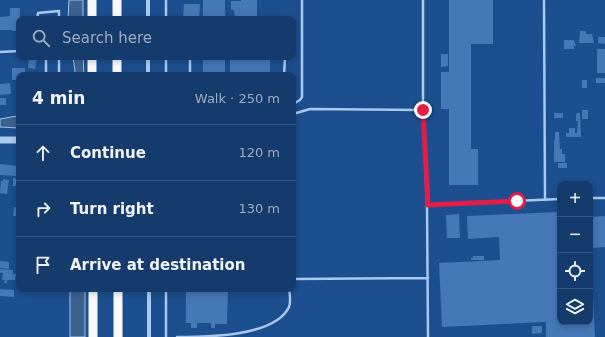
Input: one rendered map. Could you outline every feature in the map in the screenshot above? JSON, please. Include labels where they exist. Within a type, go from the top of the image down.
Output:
[{"type":"highway","points":[[92,0],[92,16]]},
{"type":"highway","points":[[117,0],[117,16]]},
{"type":"highway","points":[[92,60],[92,72]]},
{"type":"highway","points":[[117,60],[117,72]]},
{"type":"highway","points":[[93,292],[93,337]]},
{"type":"highway","points":[[118,292],[118,337]]},
{"type":"street","points":[[148,0],[148,16]]},
{"type":"street","points":[[148,60],[148,72]]},
{"type":"street","points":[[0,140],[16,140]]},
{"type":"street","points":[[148,292],[149,337]]},
{"type":"lane","points":[[166,0],[166,16]]},
{"type":"lane","points":[[296,102],[302,97],[302,0]]},
{"type":"lane","points":[[423,0],[423,110],[428,205],[428,337]]},
{"type":"lane","points":[[544,0],[545,199]]},
{"type":"lane","points":[[38,16],[38,13],[59,12],[59,16]]},
{"type":"lane","points":[[0,52],[16,51]]},
{"type":"lane","points":[[46,60],[46,72]]},
{"type":"lane","points":[[59,60],[59,72]]},
{"type":"lane","points":[[166,60],[166,72]]},
{"type":"lane","points":[[190,60],[190,72]]},
{"type":"lane","points":[[284,60],[284,72]]},
{"type":"lane","points":[[296,113],[310,109],[423,110]]},
{"type":"lane","points":[[593,198],[605,198]]},
{"type":"lane","points":[[428,205],[557,199]]},
{"type":"lane","points":[[296,279],[428,278]]},
{"type":"lane","points":[[166,292],[166,337]]},
{"type":"lane","points":[[178,337],[235,334],[259,329],[274,322],[289,308],[289,292]]},
{"type":"water","points":[[69,0],[83,0],[83,16],[68,16]]},
{"type":"water","points":[[73,60],[83,60],[84,72],[75,71]]},
{"type":"water","points":[[16,116],[16,128],[0,127],[0,119]]},
{"type":"water","points":[[70,292],[85,292],[85,337],[70,337]]},
{"type":"building","points":[[203,0],[225,0],[225,16],[203,16]]},
{"type":"building","points":[[241,0],[257,0],[257,16],[241,16]]},
{"type":"building","points":[[449,0],[493,0],[493,44],[471,44],[471,149],[478,149],[478,185],[449,185],[449,109],[441,109],[441,72],[449,72]]},
{"type":"building","points":[[231,1],[241,1],[241,10],[231,10]]},
{"type":"building","points":[[184,4],[200,4],[199,16],[183,16]]},
{"type":"building","points":[[10,8],[20,8],[20,16],[16,16],[16,31],[0,30],[0,17],[10,16]]},
{"type":"building","points":[[234,10],[241,10],[241,16],[235,16]]},
{"type":"building","points":[[580,31],[586,31],[586,34],[592,34],[594,43],[579,43]]},
{"type":"building","points":[[598,37],[605,37],[605,44],[598,43]]},
{"type":"building","points":[[564,40],[574,40],[576,46],[574,46],[574,49],[564,49]]},
{"type":"building","points":[[597,49],[605,49],[605,73],[597,73]]},
{"type":"building","points":[[441,54],[448,54],[448,66],[441,67]]},
{"type":"building","points":[[29,60],[37,60],[35,69],[28,68]]},
{"type":"building","points":[[203,60],[225,60],[225,72],[203,72]]},
{"type":"building","points":[[230,60],[270,60],[270,72],[230,72]]},
{"type":"building","points":[[12,68],[25,68],[25,72],[16,72],[16,80],[12,80]]},
{"type":"building","points":[[596,78],[605,78],[605,83],[596,83]]},
{"type":"building","points":[[582,80],[587,80],[587,88],[582,88]]},
{"type":"building","points":[[10,83],[11,94],[0,95],[0,84]]},
{"type":"building","points":[[0,98],[6,98],[6,105],[0,105]]},
{"type":"building","points":[[582,110],[588,110],[588,119],[582,119]]},
{"type":"building","points":[[554,113],[563,113],[563,118],[554,118]]},
{"type":"building","points":[[580,113],[581,137],[566,137],[566,133],[569,133],[569,128],[575,128],[575,133],[577,133],[578,121],[576,121],[576,114]]},
{"type":"building","points":[[555,132],[559,132],[560,149],[562,149],[562,154],[565,154],[565,162],[554,162]]},
{"type":"building","points":[[558,163],[567,163],[567,168],[558,168]]},
{"type":"building","points":[[0,164],[16,166],[16,176],[0,175]]},
{"type":"building","points":[[13,178],[16,178],[16,186],[13,186]]},
{"type":"building","points":[[3,179],[9,180],[7,194],[0,193],[1,181],[3,181]]},
{"type":"building","points":[[14,207],[16,207],[16,216],[13,216]]},
{"type":"building","points":[[557,212],[557,325],[593,325],[593,292],[595,337],[546,337],[546,322],[442,327],[439,263],[500,260],[499,237],[468,239],[467,216]]},
{"type":"building","points":[[459,214],[460,238],[447,238],[446,215]]},
{"type":"building","points":[[605,216],[605,247],[593,248],[593,217]]},
{"type":"building","points":[[473,256],[484,256],[484,260],[471,260]]},
{"type":"building","points":[[0,261],[9,262],[9,269],[0,268]]},
{"type":"building","points":[[0,269],[13,270],[13,274],[16,274],[15,280],[7,280],[7,283],[4,283],[5,280],[2,280],[3,273],[0,273]]},
{"type":"building","points":[[0,289],[14,290],[14,297],[0,296]]},
{"type":"building","points":[[186,292],[228,292],[227,324],[215,324],[215,328],[211,328],[211,323],[197,323],[197,328],[191,328],[191,323],[186,323]]},
{"type":"building","points":[[532,326],[542,326],[542,333],[532,334]]},
{"type":"route","points":[[423,110],[428,205],[517,201]]}]
